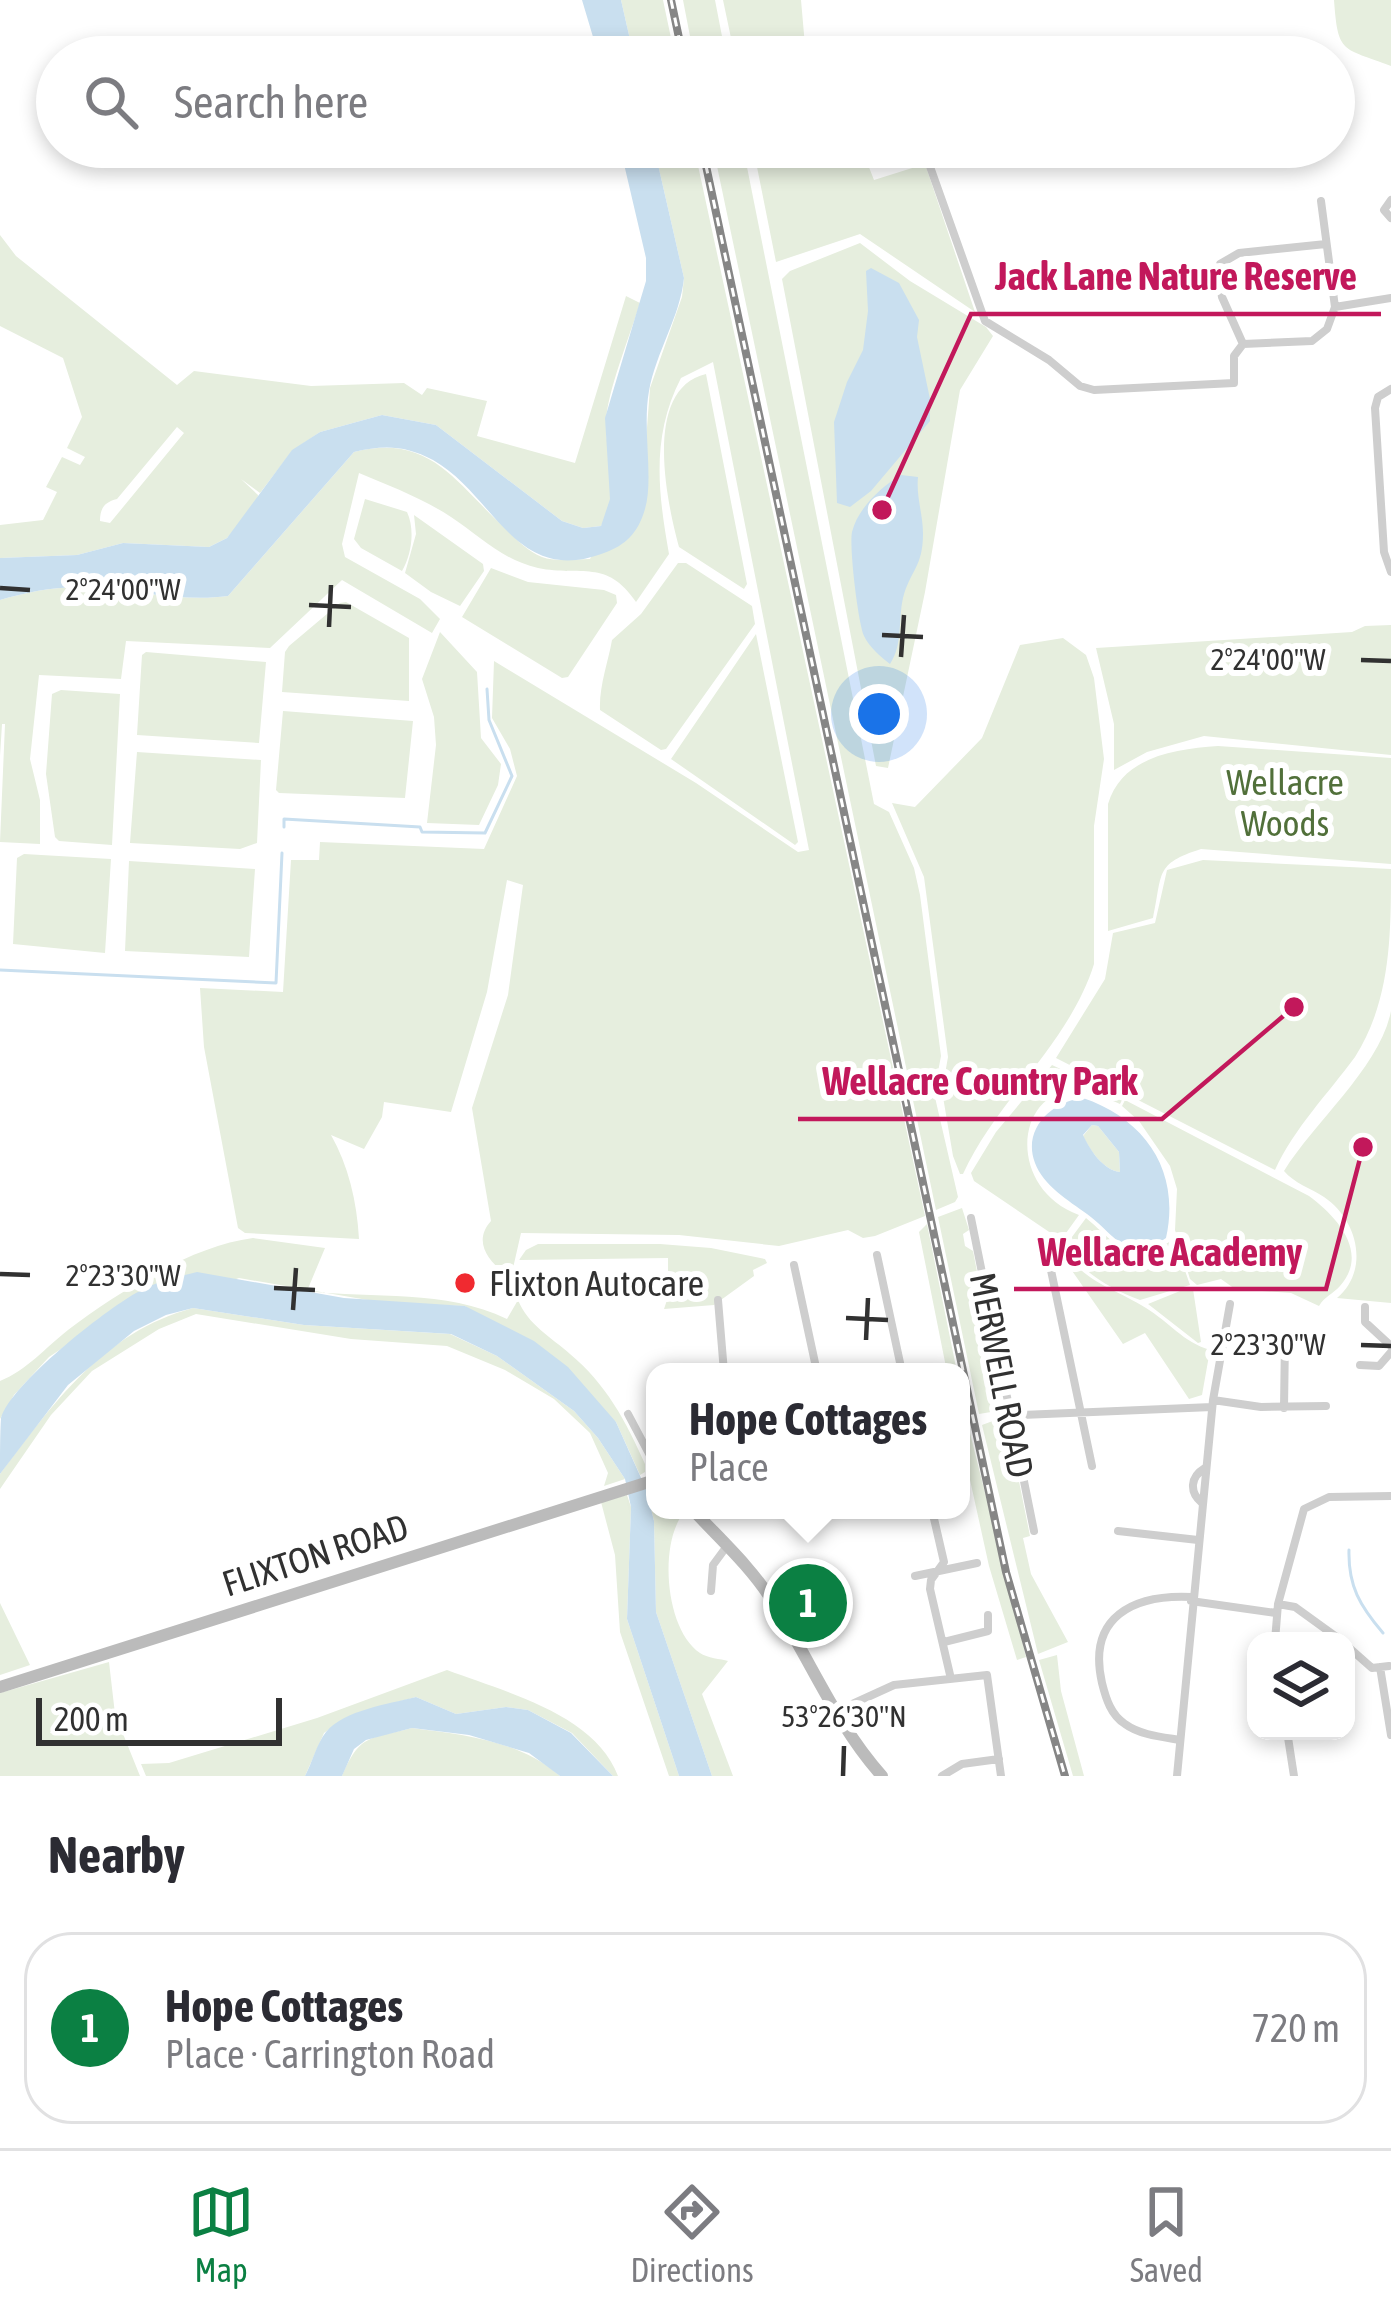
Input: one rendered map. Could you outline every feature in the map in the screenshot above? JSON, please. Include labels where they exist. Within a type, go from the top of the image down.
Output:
[{"type":"main road","name":"FLIXTON ROAD","points":[[0,1687],[646,1482]]},
{"type":"main road","points":[[702,1519],[773,1602],[837,1711],[882,1776]]},
{"type":"street","points":[[930,168],[985,321],[1049,360],[1080,386],[1094,390],[1234,383],[1234,356],[1243,344]]},
{"type":"street","points":[[1243,344],[1312,341],[1327,329],[1335,307],[1321,200]]},
{"type":"street","points":[[1391,200],[1384,210],[1391,218]]},
{"type":"street","points":[[1243,344],[1222,297],[1220,264],[1239,253],[1326,244]]},
{"type":"street","points":[[1335,307],[1391,298]]},
{"type":"street","points":[[1391,389],[1378,397],[1375,408],[1386,505],[1384,552],[1391,572]]},
{"type":"street","name":"MERWELL ROAD","points":[[971,1218],[1003,1415],[1034,1532]]},
{"type":"street","points":[[878,1255],[900,1363]]},
{"type":"street","points":[[1048,1256],[1092,1466]]},
{"type":"street","points":[[794,1265],[815,1363]]},
{"type":"street","points":[[718,1300],[723,1363]]},
{"type":"street","points":[[1177,1776],[1202,1503],[1192,1484],[1207,1467],[1230,1304]]},
{"type":"street","points":[[1360,1365],[1379,1366],[1391,1349],[1365,1322],[1365,1307]]},
{"type":"street","points":[[1281,1345],[1284,1408]]},
{"type":"street","points":[[1003,1415],[1213,1403],[1326,1406]]},
{"type":"street","points":[[628,1414],[646,1447]]},
{"type":"street","points":[[1276,1632],[1277,1608],[1304,1510],[1325,1498],[1391,1496]]},
{"type":"street","points":[[934,1519],[944,1562],[930,1589],[951,1678]]},
{"type":"street","points":[[1118,1532],[1198,1540]]},
{"type":"street","points":[[711,1591],[713,1565],[728,1545]]},
{"type":"street","points":[[915,1576],[977,1563]]},
{"type":"street","points":[[1180,1740],[1132,1729],[1115,1716],[1105,1694],[1098,1656],[1100,1638],[1109,1623],[1149,1598],[1191,1599],[1295,1607],[1329,1632]]},
{"type":"street","points":[[944,1642],[988,1630],[988,1615]]},
{"type":"street","points":[[1355,1654],[1366,1665],[1385,1666],[1391,1735]]},
{"type":"street","points":[[837,1711],[894,1685],[986,1676],[1001,1776]]},
{"type":"street","points":[[1288,1740],[1294,1776]]},
{"type":"street","points":[[942,1776],[962,1764],[999,1759]]},
{"type":"green space","points":[[621,0],[663,0],[671,36],[629,36]]},
{"type":"green space","points":[[683,0],[715,0],[722,36],[690,36]]},
{"type":"green space","points":[[723,0],[801,0],[804,36],[731,36]]},
{"type":"green space","points":[[1334,0],[1391,0],[1391,66],[1355,52],[1355,36],[1340,36]]},
{"type":"green space","points":[[659,168],[699,168],[925,1216],[875,1236],[863,1238],[848,1230],[779,1246],[679,1235],[521,1233],[511,1277],[504,1272],[483,1245],[491,1221],[472,1108],[508,995],[523,885],[507,880],[487,992],[451,1112],[384,1102],[382,1117],[364,1149],[331,1135],[351,1184],[359,1239],[245,1233],[238,1228],[204,1047],[200,988],[283,992],[291,860],[319,860],[320,842],[484,849],[517,776],[510,749],[492,718],[494,661],[696,783],[798,852],[809,850],[713,362],[681,378],[671,400],[660,464],[669,554],[636,602],[603,574],[538,568],[513,559],[440,510],[359,473],[342,544],[345,557],[420,599],[440,619],[432,633],[342,580],[270,648],[126,641],[121,679],[39,675],[30,759],[40,800],[40,844],[0,842],[5,724],[0,756],[0,600],[70,587],[178,597],[228,596],[354,452],[381,448],[403,450],[440,466],[537,554],[590,559],[645,454],[650,388],[682,297],[684,278]]},
{"type":"green space","points":[[717,168],[747,168],[874,804],[889,812],[914,868],[920,895],[941,1056],[934,1093],[958,1197],[936,1210]]},
{"type":"green space","points":[[757,168],[869,168],[874,180],[926,168],[975,312],[860,234],[776,262]]},
{"type":"green space","points":[[0,235],[16,256],[177,385],[194,371],[311,386],[404,383],[422,395],[427,388],[487,401],[477,436],[575,463],[626,296],[640,303],[607,411],[611,489],[601,526],[583,528],[562,521],[436,425],[382,415],[320,432],[292,451],[260,493],[241,479],[258,495],[257,503],[227,538],[209,547],[123,543],[77,555],[0,558],[0,525],[43,520],[57,492],[46,487],[62,457],[80,465],[85,457],[67,448],[82,417],[63,358],[0,326]],"holes":[[[177,427],[184,433],[110,523],[100,521],[104,507],[117,499]]]},
{"type":"green space","points":[[860,243],[993,336],[960,390],[888,768],[876,766],[782,279],[790,271]]},
{"type":"green space","points":[[706,374],[747,584],[744,589],[679,547],[669,504],[666,424],[673,401],[686,384]]},
{"type":"green space","points":[[365,499],[407,512],[411,541],[402,571],[361,548],[354,539]]},
{"type":"green space","points":[[414,515],[483,564],[484,571],[460,606],[405,573],[416,534]]},
{"type":"green space","points":[[678,563],[686,563],[752,606],[755,624],[661,750],[600,710],[600,701],[612,640],[641,614]]},
{"type":"green space","points":[[491,568],[528,582],[616,595],[617,603],[568,677],[562,678],[462,617]]},
{"type":"green space","points":[[346,602],[409,638],[409,701],[282,692],[289,646]]},
{"type":"green space","points":[[1391,625],[1391,755],[1204,736],[1147,752],[1114,770],[1114,724],[1096,648],[1352,632],[1365,626]]},
{"type":"green space","points":[[440,632],[477,672],[481,738],[501,764],[498,785],[479,825],[427,823],[436,745],[434,717],[422,679]]},
{"type":"green space","points":[[756,634],[798,842],[795,845],[671,759]]},
{"type":"green space","points":[[1063,638],[1086,655],[1094,678],[1104,759],[1094,826],[1094,964],[1068,1020],[960,1174],[942,1091],[948,1057],[924,877],[892,803],[915,807],[982,738],[1020,645]]},
{"type":"green space","points":[[142,655],[266,662],[259,743],[137,735]]},
{"type":"green space","points":[[61,690],[120,694],[112,845],[55,837],[46,774],[52,694]]},
{"type":"green space","points":[[283,711],[413,721],[405,798],[279,793]]},
{"type":"green space","name":"Wellacre Woods","points":[[1218,746],[1391,758],[1391,864],[1201,849],[1175,860],[1163,872],[1153,918],[1108,931],[1108,804],[1115,788],[1152,758]]},
{"type":"green space","points":[[137,752],[261,760],[257,843],[240,849],[130,843]]},
{"type":"green space","points":[[24,854],[111,859],[105,953],[13,944],[17,858]]},
{"type":"green space","points":[[1203,860],[1391,869],[1389,942],[1376,1013],[1355,1057],[1302,1125],[1275,1170],[1056,1058],[1105,979],[1113,933],[1155,923],[1167,870]]},
{"type":"green space","points":[[129,861],[255,869],[249,957],[125,951]]},
{"type":"green space","points":[[1391,1011],[1391,1303],[1337,1298],[1354,1274],[1352,1232],[1336,1207],[1284,1171],[1374,1053]]},
{"type":"green space","points":[[1052,1065],[1123,1098],[1120,1104],[1084,1091],[1061,1093],[1044,1103],[1032,1119],[1029,1161],[1038,1183],[1055,1201],[1079,1215],[1061,1240],[974,1181],[971,1173],[996,1132]]},
{"type":"green space","points":[[1125,1100],[1319,1204],[1339,1224],[1350,1248],[1352,1260],[1340,1286],[1319,1306],[1291,1293],[1235,1289],[1221,1279],[1197,1285],[1190,1279],[1175,1230],[1177,1189],[1170,1166],[1139,1121],[1122,1106]]},
{"type":"green space","points":[[1092,1125],[1119,1152],[1120,1172],[1093,1153],[1083,1136]]},
{"type":"green space","points":[[962,1208],[969,1230],[963,1234],[965,1246],[973,1251],[1001,1395],[997,1411],[979,1414],[938,1217]]},
{"type":"green space","points":[[1086,1218],[1117,1245],[1135,1253],[1174,1239],[1190,1285],[1140,1300],[1098,1279],[1066,1245]]},
{"type":"green space","points":[[927,1224],[955,1363],[945,1363],[919,1232]]},
{"type":"green space","points":[[253,1238],[325,1248],[308,1290],[239,1278],[85,1333],[49,1357],[14,1395],[0,1419],[0,1381],[87,1316],[180,1261]]},
{"type":"green space","points":[[538,1244],[711,1248],[767,1263],[714,1305],[664,1309],[668,1258],[519,1260]]},
{"type":"green space","points":[[1073,1263],[1210,1350],[1202,1395],[1189,1399],[1145,1333],[1123,1344],[1068,1265]]},
{"type":"green space","points":[[1193,1289],[1198,1343],[1148,1304]]},
{"type":"green space","points":[[324,1293],[434,1299],[459,1303],[507,1319],[518,1300],[534,1324],[605,1391],[630,1433],[645,1472],[640,1475],[616,1422],[465,1306],[391,1304]]},
{"type":"green space","points":[[193,1308],[304,1325],[450,1334],[497,1356],[574,1411],[625,1479],[604,1486],[608,1473],[590,1433],[554,1399],[505,1370],[447,1346],[351,1339],[196,1314],[159,1329],[92,1371],[51,1415],[0,1489],[0,1474],[83,1374],[132,1334]]},
{"type":"green space","points":[[998,1419],[1007,1422],[1030,1536],[1023,1538],[1031,1574],[1068,1642],[1038,1654],[982,1425]]},
{"type":"green space","points":[[970,1433],[1026,1657],[1017,1660],[970,1480]]},
{"type":"green space","points":[[627,1495],[631,1507],[627,1619],[679,1776],[669,1776],[620,1632],[615,1555],[601,1502]]},
{"type":"green space","points":[[680,1519],[669,1563],[679,1625],[700,1653],[728,1661],[702,1694],[733,1776],[712,1776],[656,1612],[654,1521]]},
{"type":"green space","points":[[0,1603],[30,1665],[0,1675]]},
{"type":"green space","points":[[1057,1655],[1061,1691],[1084,1776],[1073,1776],[1039,1660]]},
{"type":"green space","points":[[109,1662],[115,1714],[140,1776],[0,1776],[0,1693]]},
{"type":"green space","points":[[447,1670],[521,1697],[569,1721],[590,1736],[618,1776],[572,1733],[528,1710],[506,1707],[456,1714],[416,1697],[360,1712],[336,1724],[324,1733],[305,1776],[146,1776],[141,1764],[169,1763],[317,1718]]},
{"type":"green space","points":[[412,1728],[509,1747],[560,1776],[342,1776],[354,1752],[368,1740]]},
{"type":"water","points":[[582,0],[621,0],[629,36],[593,36]]},
{"type":"water","points":[[625,168],[659,168],[684,278],[649,391],[645,509],[625,542],[574,560],[548,558],[508,532],[454,475],[433,460],[403,449],[375,448],[354,452],[228,596],[178,597],[70,587],[0,600],[0,558],[77,555],[123,543],[209,547],[227,538],[292,450],[320,432],[382,415],[436,425],[562,521],[583,528],[601,526],[610,499],[605,418],[646,281],[646,258]]},
{"type":"water","points":[[871,268],[899,283],[919,320],[917,337],[930,421],[871,491],[850,507],[837,503],[834,422],[863,350],[866,271]]},
{"type":"water","points":[[901,475],[918,477],[922,545],[903,598],[899,641],[890,664],[864,636],[851,540],[865,507]]},
{"type":"water","points":[[1083,1098],[1105,1107],[1124,1119],[1153,1151],[1168,1191],[1166,1238],[1141,1249],[1123,1244],[1057,1192],[1039,1171],[1032,1151],[1036,1128],[1051,1111]],"holes":[[[1092,1125],[1119,1152],[1120,1172],[1103,1163],[1083,1135]]]},
{"type":"water","points":[[197,1272],[344,1298],[465,1306],[534,1341],[568,1367],[616,1422],[646,1489],[646,1519],[654,1521],[656,1612],[712,1776],[679,1776],[627,1619],[631,1507],[625,1479],[574,1411],[497,1356],[451,1334],[304,1325],[193,1308],[166,1315],[134,1331],[68,1385],[0,1474],[1,1418],[22,1387],[82,1331],[158,1283]]},
{"type":"water","points":[[416,1697],[456,1714],[506,1707],[528,1710],[571,1733],[613,1776],[560,1776],[529,1753],[469,1735],[412,1728],[366,1740],[354,1749],[342,1776],[305,1776],[334,1724],[368,1709]]},
{"type":"waterway","points":[[284,827],[284,819],[485,833],[512,776],[489,720],[487,689]]},
{"type":"waterway","points":[[0,970],[276,983],[282,853]]},
{"type":"waterway","points":[[1349,1550],[1357,1595],[1383,1633]]},
{"type":"railway","points":[[671,0],[679,36]]},
{"type":"railway","points":[[706,168],[961,1363]]},
{"type":"railway","points":[[970,1403],[1006,1572],[1065,1776]]},
{"type":"place","name":"Jack Lane Nature Reserve","points":[[882,510]]},
{"type":"place","name":"Wellacre Country Park","points":[[1294,1007]]},
{"type":"place","name":"Wellacre Academy","points":[[1363,1147]]},
{"type":"place","name":"Flixton Autocare","points":[[465,1283]]},
{"type":"place","name":"Hope Cottages","points":[[808,1603]]}]
